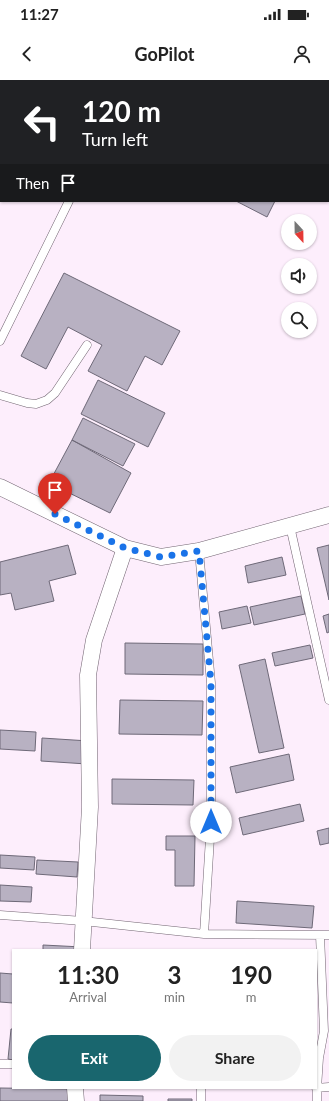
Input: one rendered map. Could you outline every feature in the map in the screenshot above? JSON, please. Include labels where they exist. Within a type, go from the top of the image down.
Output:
[{"type":"street","points":[[0,487],[125,548],[161,557],[199,551],[329,515]]},
{"type":"street","points":[[82,949],[90,807],[88,675],[94,640],[125,548]]},
{"type":"street","points":[[76,1089],[76,1101]]},
{"type":"lane","points":[[0,341],[69,202]]},
{"type":"lane","points":[[0,395],[27,403],[36,404],[47,400],[55,393],[87,345]]},
{"type":"lane","points":[[290,526],[329,700]]},
{"type":"lane","points":[[199,551],[211,683],[211,822],[204,934]]},
{"type":"lane","points":[[0,915],[83,921],[204,934],[329,935]]},
{"type":"lane","points":[[317,1080],[324,1031],[320,935]]},
{"type":"lane","points":[[0,1064],[12,1064]]},
{"type":"lane","points":[[317,1088],[329,1087]]},
{"type":"lane","points":[[201,1089],[201,1101]]},
{"type":"lane","points":[[316,1089],[317,1101]]},
{"type":"building","points":[[238,202],[274,202],[267,217]]},
{"type":"building","points":[[64,273],[180,331],[162,365],[145,356],[127,391],[88,371],[102,345],[68,327],[46,369],[21,356]]},
{"type":"building","points":[[98,380],[165,413],[148,447],[81,414]]},
{"type":"building","points":[[83,418],[135,444],[123,466],[72,440]]},
{"type":"building","points":[[72,440],[131,473],[110,513],[49,483]]},
{"type":"building","points":[[68,545],[76,574],[49,581],[54,601],[15,610],[11,593],[0,595],[0,562]]},
{"type":"building","points":[[329,545],[329,600],[317,548]]},
{"type":"building","points":[[282,557],[286,575],[248,583],[245,566]]},
{"type":"building","points":[[301,596],[305,614],[254,625],[250,607]]},
{"type":"building","points":[[247,606],[251,623],[222,629],[219,612]]},
{"type":"building","points":[[329,614],[329,632],[327,633],[323,616]]},
{"type":"building","points":[[125,643],[203,644],[203,675],[125,674]]},
{"type":"building","points":[[310,645],[313,658],[275,666],[272,653]]},
{"type":"building","points":[[265,659],[284,748],[259,753],[239,665]]},
{"type":"building","points":[[120,700],[203,701],[202,735],[119,734]]},
{"type":"building","points":[[0,730],[36,732],[35,751],[0,749]]},
{"type":"building","points":[[42,738],[89,741],[87,764],[41,761]]},
{"type":"building","points":[[289,754],[294,780],[236,793],[230,767]]},
{"type":"building","points":[[112,779],[194,780],[193,805],[112,804]]},
{"type":"building","points":[[300,804],[304,821],[243,835],[239,818]]},
{"type":"building","points":[[329,828],[329,843],[320,845],[317,831]]},
{"type":"building","points":[[166,836],[195,836],[194,886],[175,886],[175,850],[166,850]]},
{"type":"building","points":[[0,855],[35,857],[34,870],[0,868]]},
{"type":"building","points":[[37,860],[78,862],[77,877],[36,874]]},
{"type":"building","points":[[0,885],[32,887],[31,902],[0,901]]},
{"type":"building","points":[[237,901],[314,906],[312,928],[236,923]]},
{"type":"building","points":[[43,945],[82,947],[82,949],[43,949]]},
{"type":"building","points":[[0,973],[12,974],[12,1003],[0,1002]]},
{"type":"building","points":[[11,1029],[12,1029],[12,1060],[8,1059]]},
{"type":"building","points":[[0,1088],[70,1089],[70,1101],[0,1101]]},
{"type":"building","points":[[100,1095],[143,1096],[143,1101],[100,1101]]},
{"type":"building","points":[[168,1099],[192,1099],[192,1101],[168,1101]]},
{"type":"route","points":[[55,514],[125,548],[161,557],[199,551],[211,683],[211,822]]}]
